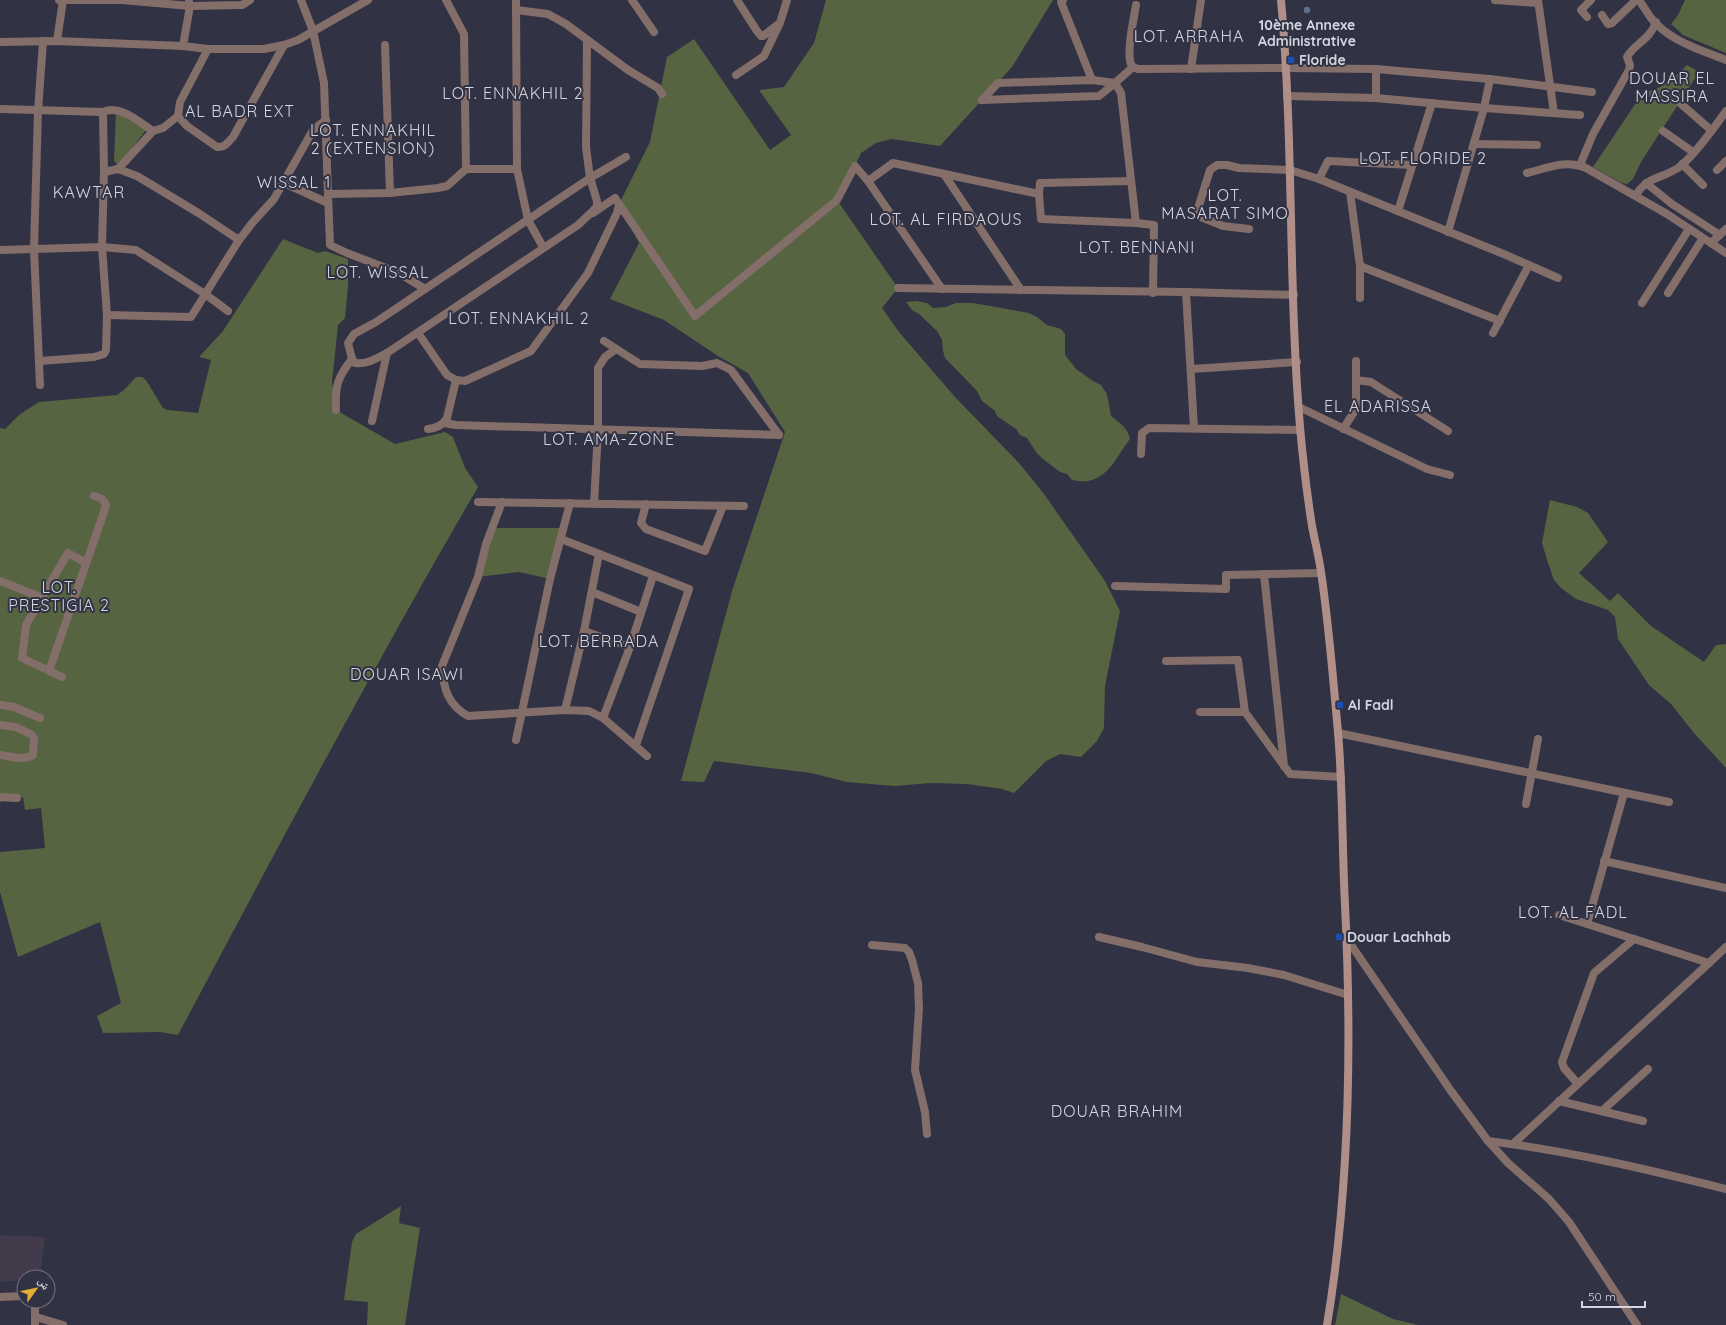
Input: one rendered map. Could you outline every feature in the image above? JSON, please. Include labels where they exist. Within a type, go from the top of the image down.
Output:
[{"type":"street","points":[[59,0],[122,0],[242,5],[250,0]]},
{"type":"street","points":[[57,41],[64,0]]},
{"type":"street","points":[[301,0],[313,31],[324,83],[330,245],[341,251],[399,273],[425,289]]},
{"type":"street","points":[[0,42],[57,41],[183,46],[208,49],[264,49],[284,46],[298,40],[368,0]]},
{"type":"street","points":[[446,0],[464,34],[466,169]]},
{"type":"street","points":[[516,0],[517,170],[528,220],[543,247]]},
{"type":"street","points":[[632,0],[654,32]]},
{"type":"street","points":[[737,0],[761,36],[769,32],[780,23]]},
{"type":"street","points":[[1063,0],[1061,2],[1092,80]]},
{"type":"street","points":[[1191,69],[1201,0]]},
{"type":"street","points":[[1282,0],[1290,170],[1295,343],[1300,430],[1312,526],[1321,573],[1338,733],[1347,939],[1349,1064],[1346,1128],[1340,1221],[1327,1325]]},
{"type":"street","points":[[1494,0],[1538,2],[1554,113]]},
{"type":"street","points":[[1586,18],[1581,10],[1591,0]]},
{"type":"street","points":[[1602,15],[1608,24],[1612,23],[1638,0],[1656,22],[1669,34],[1685,43],[1726,60]]},
{"type":"street","points":[[736,75],[764,56],[780,23],[785,2]]},
{"type":"street","points":[[183,46],[189,3]]},
{"type":"street","points":[[1133,67],[1129,55],[1136,5]]},
{"type":"street","points":[[516,10],[548,14],[566,24],[628,70],[658,88],[662,94]]},
{"type":"street","points":[[1580,165],[1593,134],[1629,70],[1630,65],[1627,57],[1629,53],[1648,36],[1653,30],[1656,22]]},
{"type":"street","points":[[587,40],[586,147],[590,178],[597,201],[597,206],[587,218]]},
{"type":"street","points":[[40,385],[34,249],[38,111],[43,41]]},
{"type":"street","points":[[385,45],[390,193]]},
{"type":"street","points":[[178,116],[187,126],[217,147],[224,146],[233,137],[284,46]]},
{"type":"street","points":[[118,169],[153,131],[163,128],[178,116],[183,96],[208,49]]},
{"type":"street","points":[[1115,83],[1092,80],[998,83],[982,100],[1099,96],[1115,83],[1133,67]]},
{"type":"street","points":[[1133,67],[1138,69],[1376,69],[1490,79],[1592,92]]},
{"type":"street","points":[[1376,69],[1376,98]]},
{"type":"street","points":[[1448,232],[1484,108],[1490,79]]},
{"type":"street","points":[[1115,83],[1121,93],[1136,223]]},
{"type":"street","points":[[1287,96],[1376,98],[1580,115]]},
{"type":"street","points":[[1398,211],[1432,103]]},
{"type":"street","points":[[1680,104],[1711,130]]},
{"type":"street","points":[[0,108],[38,111],[103,112],[114,109],[121,111],[153,131]]},
{"type":"street","points":[[1636,196],[1642,186],[1646,183],[1670,173],[1682,164],[1726,111]]},
{"type":"street","points":[[40,361],[94,357],[104,354],[106,350],[107,315],[102,247],[104,172],[103,112]]},
{"type":"street","points":[[107,315],[192,317],[239,240],[274,199],[313,130],[326,120]]},
{"type":"street","points":[[1663,131],[1693,152]]},
{"type":"street","points":[[1474,144],[1537,145]]},
{"type":"street","points":[[617,201],[587,218],[543,247],[387,353],[374,360],[360,364],[355,363],[352,359],[348,343],[354,334],[376,322],[590,178],[626,157]]},
{"type":"street","points":[[1319,179],[1328,160],[1412,165]]},
{"type":"street","points":[[1718,170],[1726,161]]},
{"type":"street","points":[[868,181],[893,163],[1039,194]]},
{"type":"street","points":[[1527,173],[1566,163],[1580,165],[1636,196],[1726,253]]},
{"type":"street","points":[[1682,164],[1703,185]]},
{"type":"street","points":[[1249,229],[1223,226],[1196,215],[1210,170],[1217,165],[1227,165],[1239,168],[1290,170],[1319,179],[1558,278]]},
{"type":"street","points":[[617,201],[695,316],[837,200],[855,166],[868,181],[942,289]]},
{"type":"street","points":[[104,172],[118,169],[137,176],[239,240]]},
{"type":"street","points":[[328,194],[390,193],[447,186],[466,169],[517,170]]},
{"type":"street","points":[[944,174],[1021,290]]},
{"type":"street","points":[[1131,181],[1040,183],[1039,194],[1041,219],[1154,225],[1152,293]]},
{"type":"street","points":[[284,183],[328,203]]},
{"type":"street","points":[[1646,183],[1672,204],[1723,232],[1711,243]]},
{"type":"street","points":[[1350,192],[1360,266],[1360,298]]},
{"type":"street","points":[[418,333],[447,375],[456,380],[465,381],[531,351],[588,273],[617,213],[617,201]]},
{"type":"street","points":[[1642,303],[1690,229]]},
{"type":"street","points":[[1668,293],[1703,238]]},
{"type":"street","points":[[0,250],[102,247],[136,250],[205,294],[228,311]]},
{"type":"street","points":[[1494,333],[1529,265]]},
{"type":"street","points":[[1360,266],[1500,321]]},
{"type":"street","points":[[898,288],[1294,295]]},
{"type":"street","points":[[1186,292],[1194,428]]},
{"type":"street","points":[[444,423],[456,425],[779,435],[731,370],[717,363],[702,366],[640,364],[604,342]]},
{"type":"street","points":[[594,504],[598,430],[598,368],[605,357],[616,349]]},
{"type":"street","points":[[372,421],[387,353]]},
{"type":"street","points":[[336,410],[335,392],[341,372],[352,359]]},
{"type":"street","points":[[1343,429],[1356,409],[1356,361]]},
{"type":"street","points":[[1191,369],[1297,362]]},
{"type":"street","points":[[428,429],[436,428],[444,423],[456,380]]},
{"type":"street","points":[[1356,380],[1371,382],[1448,431]]},
{"type":"street","points":[[1299,407],[1427,469],[1450,476]]},
{"type":"street","points":[[1141,454],[1142,432],[1149,428],[1300,430]]},
{"type":"street","points":[[49,671],[106,506],[104,500],[94,496]]},
{"type":"street","points":[[478,502],[744,506]]},
{"type":"street","points":[[502,502],[488,539],[478,577],[442,666],[442,680],[448,695],[458,710],[468,716],[565,710],[589,711],[603,718],[648,756]]},
{"type":"street","points":[[516,740],[550,579],[561,539],[562,528],[570,503]]},
{"type":"street","points":[[646,504],[641,523],[646,529],[705,551],[723,506]]},
{"type":"street","points":[[561,539],[689,589],[636,745]]},
{"type":"street","points":[[62,677],[22,658],[26,625],[68,553],[86,563]]},
{"type":"street","points":[[565,710],[584,632],[598,554]]},
{"type":"street","points":[[1115,586],[1226,589],[1226,575],[1321,573]]},
{"type":"street","points":[[1264,574],[1284,766]]},
{"type":"street","points":[[603,718],[630,647],[653,576]]},
{"type":"street","points":[[1,584],[43,598]]},
{"type":"street","points":[[592,592],[641,612]]},
{"type":"street","points":[[584,632],[630,647]]},
{"type":"street","points":[[1166,662],[1238,660],[1245,712],[1290,774],[1341,777]]},
{"type":"street","points":[[0,706],[14,707],[40,718]]},
{"type":"street","points":[[1200,712],[1245,712]]},
{"type":"street","points":[[0,725],[16,727],[32,735],[34,739],[32,755],[29,757],[25,758],[0,755]]},
{"type":"street","points":[[1338,733],[1669,802]]},
{"type":"street","points":[[1526,804],[1538,739]]},
{"type":"street","points":[[1587,924],[1624,793]]},
{"type":"street","points":[[0,798],[17,798]]},
{"type":"street","points":[[1604,861],[1726,888]]},
{"type":"street","points":[[1559,915],[1709,963]]},
{"type":"street","points":[[1099,937],[1197,962],[1248,968],[1284,975],[1348,995]]},
{"type":"street","points":[[1347,939],[1451,1091],[1488,1141],[1508,1163],[1549,1199],[1570,1222],[1637,1325]]},
{"type":"street","points":[[1578,1084],[1564,1068],[1562,1062],[1594,973],[1634,939]]},
{"type":"street","points":[[872,945],[905,948],[909,952],[912,960],[918,983],[919,1008],[914,1070],[925,1112],[927,1134]]},
{"type":"street","points":[[1513,1144],[1726,947]]},
{"type":"street","points":[[1602,1111],[1648,1069]]},
{"type":"street","points":[[1559,1101],[1643,1121]]},
{"type":"street","points":[[1488,1141],[1616,1162],[1726,1189]]},
{"type":"street","points":[[0,1297],[16,1296]]},
{"type":"street","points":[[35,1309],[35,1321],[63,1325]]},
{"type":"shaded area","points":[[0,1235],[45,1237],[41,1269],[16,1269],[16,1281],[0,1282]]},
{"type":"green space","points":[[826,0],[1053,0],[1012,67],[940,146],[892,139],[876,143],[861,153],[837,200],[898,288],[882,308],[899,332],[955,397],[1019,463],[1044,494],[1105,581],[1120,611],[1105,686],[1104,728],[1097,741],[1081,757],[1060,754],[1046,761],[1014,793],[1002,789],[967,784],[931,783],[894,786],[847,782],[811,773],[714,761],[704,782],[681,781],[732,591],[785,432],[748,373],[718,356],[664,320],[610,299],[639,243],[619,204],[650,142],[667,57],[694,39],[770,150],[791,135],[759,90],[784,87],[814,43]]},
{"type":"green space","points":[[1685,0],[1726,0],[1726,53],[1683,35],[1671,24],[1678,15]]},
{"type":"green space","points":[[1687,65],[1699,72],[1641,162],[1633,179],[1627,184],[1622,183],[1593,167],[1644,91],[1649,91],[1661,86],[1678,74]]},
{"type":"green space","points":[[116,111],[146,130],[124,158],[117,164],[114,161]]},
{"type":"green space","points":[[283,239],[318,253],[325,251],[348,259],[348,285],[345,318],[338,325],[332,382],[336,410],[395,444],[445,432],[453,437],[465,468],[478,487],[288,828],[178,1035],[160,1032],[103,1033],[97,1016],[121,1003],[100,922],[18,957],[0,892],[0,852],[45,848],[41,808],[25,810],[23,797],[0,802],[0,428],[5,429],[19,415],[39,402],[117,395],[136,377],[142,377],[146,380],[163,408],[167,410],[198,413],[211,360],[199,357],[223,331]]},
{"type":"green space","points":[[916,301],[927,303],[933,308],[946,307],[956,303],[973,303],[1029,313],[1047,325],[1061,329],[1065,334],[1065,355],[1076,369],[1101,385],[1107,394],[1111,416],[1123,426],[1129,435],[1130,439],[1108,470],[1096,479],[1086,481],[1072,480],[1067,474],[1060,472],[1043,459],[1036,452],[1027,438],[1020,435],[1016,429],[998,417],[994,410],[982,401],[977,391],[945,358],[942,340],[937,331],[919,314],[912,310],[906,302]]},
{"type":"green space","points":[[1550,500],[1577,507],[1588,513],[1608,542],[1579,573],[1610,601],[1618,593],[1651,626],[1704,662],[1716,645],[1726,644],[1726,768],[1694,733],[1671,704],[1649,685],[1618,639],[1615,617],[1608,610],[1576,599],[1561,588],[1554,580],[1542,543]]},
{"type":"green space","points":[[491,528],[563,528],[550,579],[519,572],[478,577]]},
{"type":"green space","points":[[401,1206],[399,1223],[420,1228],[405,1325],[367,1325],[368,1302],[344,1300],[352,1242],[356,1234]]},
{"type":"green space","points":[[1341,1294],[1393,1319],[1418,1325],[1335,1325]]},
{"type":"place","name":"10ème Annexe Administrative","points":[[1307,10]]},
{"type":"place","name":"Floride","points":[[1291,60]]},
{"type":"place","name":"Al Fadl","points":[[1340,705]]},
{"type":"place","name":"Douar Lachhab","points":[[1339,937]]},
{"type":"district","name":"LOT. ARRAHA","points":[[1189,36]]},
{"type":"district","name":"DOUAR EL MASSIRA","points":[[1672,87]]},
{"type":"district","name":"LOT. ENNAKHIL 2","points":[[513,93]]},
{"type":"district","name":"AL BADR EXT","points":[[240,111]]},
{"type":"district","name":"LOT. ENNAKHIL 2 (EXTENSION)","points":[[373,139]]},
{"type":"district","name":"LOT. FLORIDE 2","points":[[1423,158]]},
{"type":"district","name":"WISSAL 1","points":[[294,182]]},
{"type":"district","name":"KAWTAR","points":[[89,192]]},
{"type":"district","name":"LOT. MASARAT SIMO","points":[[1225,204]]},
{"type":"district","name":"LOT. AL FIRDAOUS","points":[[946,219]]},
{"type":"district","name":"LOT. BENNANI","points":[[1137,247]]},
{"type":"district","name":"LOT. WISSAL","points":[[378,272]]},
{"type":"district","name":"LOT. ENNAKHIL 2","points":[[519,318]]},
{"type":"district","name":"EL ADARISSA","points":[[1378,406]]},
{"type":"district","name":"LOT. AMA-ZONE","points":[[609,439]]},
{"type":"district","name":"LOT. PRESTIGIA 2","points":[[59,596]]},
{"type":"district","name":"LOT. BERRADA","points":[[599,641]]},
{"type":"district","name":"DOUAR ISAWI","points":[[407,674]]},
{"type":"district","name":"LOT. AL FADL","points":[[1573,912]]},
{"type":"district","name":"DOUAR BRAHIM","points":[[1117,1111]]}]
